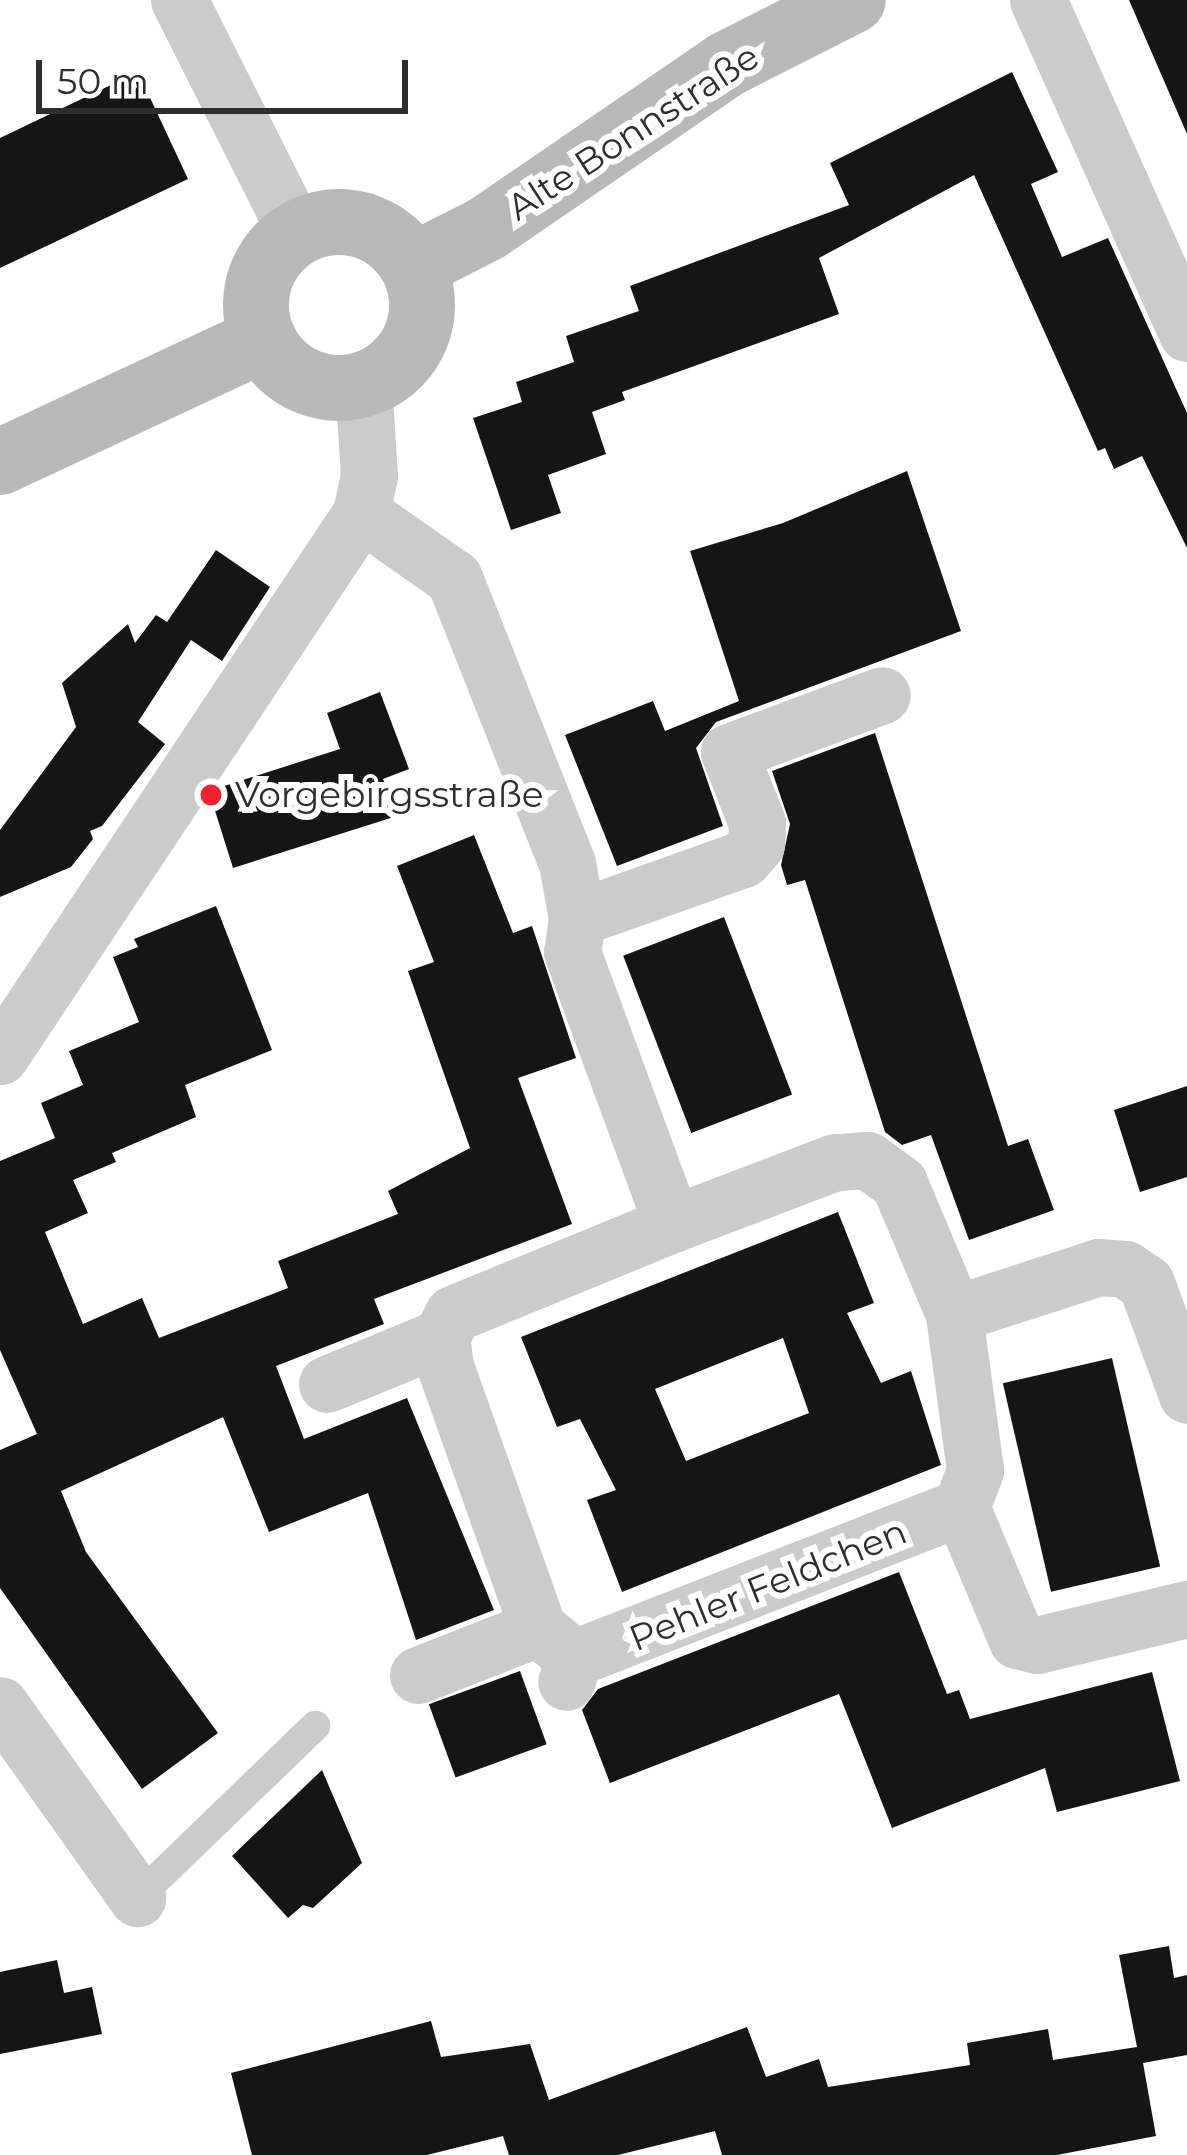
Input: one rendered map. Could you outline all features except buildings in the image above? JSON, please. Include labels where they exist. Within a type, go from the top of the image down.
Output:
[{"type":"main road","name":"Alte Bonnstraße","points":[[413,266],[486,229],[727,64],[853,0]]},
{"type":"main road","points":[[329,222],[355,222],[379,231],[413,266],[422,289],[416,338],[385,374],[363,385],[340,388],[294,375],[264,340],[261,275],[297,236],[329,222]]},
{"type":"main road","points":[[0,462],[264,340]]},
{"type":"street","points":[[179,0],[297,236]]},
{"type":"street","points":[[1039,0],[1187,333]]},
{"type":"street","points":[[0,1056],[361,513],[370,476],[363,385]]},
{"type":"street","points":[[361,513],[454,578],[567,863],[577,918],[572,952],[672,1224]]},
{"type":"street","points":[[577,918],[743,859],[756,844],[757,823],[729,752],[882,694]]},
{"type":"street","points":[[559,1656],[445,1366],[441,1337],[453,1314],[835,1162],[867,1160],[898,1183],[954,1314],[974,1423],[975,1470],[961,1507],[1017,1640],[1037,1645],[1187,1609]]},
{"type":"street","points":[[954,1314],[1099,1267],[1125,1269],[1146,1283],[1187,1395]]},
{"type":"street","points":[[326,1384],[441,1337]]},
{"type":"street","name":"Pehler Feldchen","points":[[418,1675],[559,1656],[961,1507]]},
{"type":"street","points":[[0,1705],[137,1898]]},
{"type":"lane","points":[[137,1898],[315,1726]]},
{"type":"place","name":"Vorgebirgsstraße","points":[[211,795]]}]
